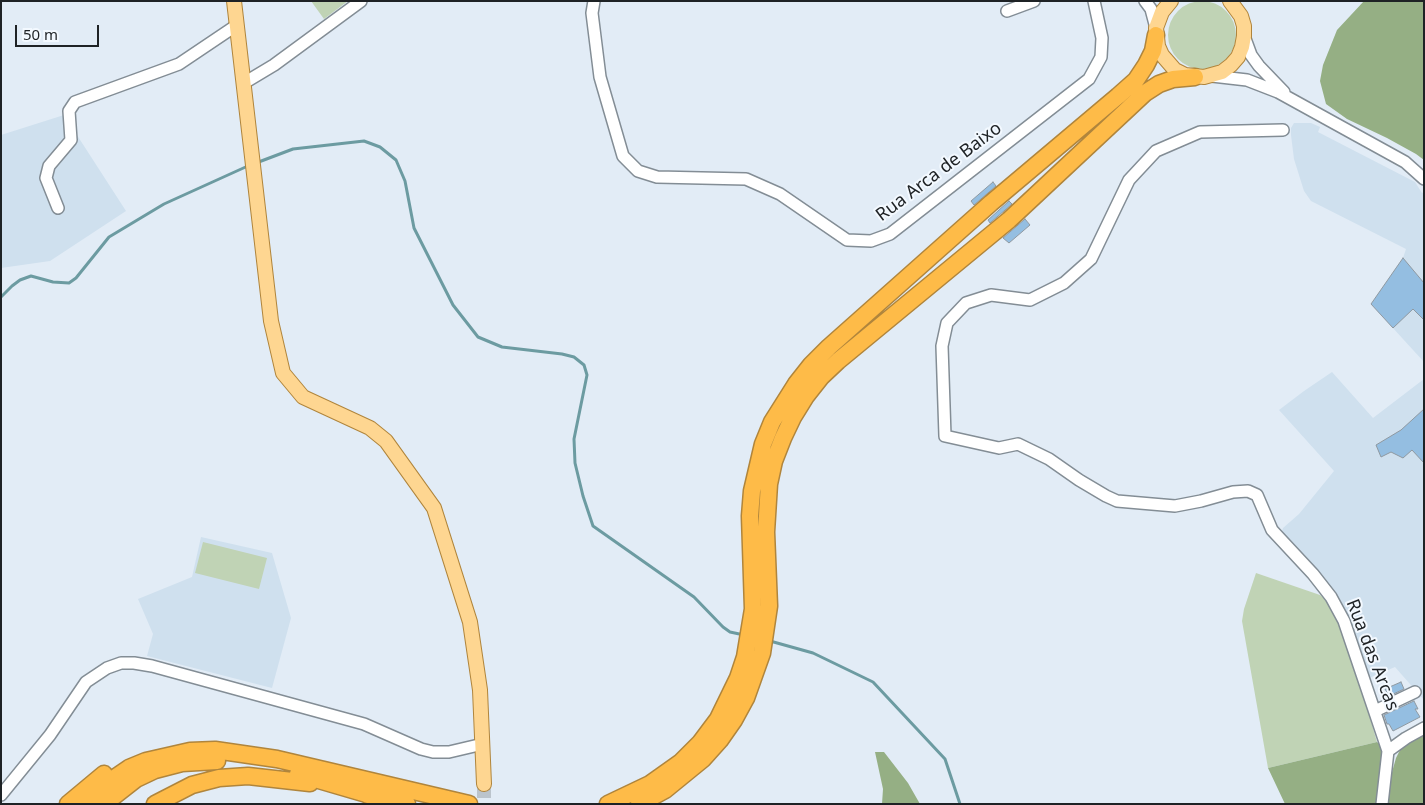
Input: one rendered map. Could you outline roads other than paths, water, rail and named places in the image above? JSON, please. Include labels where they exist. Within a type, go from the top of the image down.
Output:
[{"type":"highway","points":[[608,804],[650,784],[681,762],[700,743],[718,719],[738,678],[745,657],[753,609],[750,516],[753,484],[763,444],[783,402],[811,365],[829,347],[991,203],[1130,85],[1146,65],[1153,51],[1156,32]]},
{"type":"highway","points":[[639,804],[665,790],[703,759],[720,740],[746,698],[762,653],[769,606],[766,532],[769,484],[782,438],[806,396],[821,377],[838,361],[1009,220],[1145,93],[1158,84],[1173,79],[1195,77]]},
{"type":"highway","points":[[68,804],[102,775],[126,760],[177,745],[202,743],[228,744],[262,750],[277,759]]},
{"type":"highway","points":[[86,804],[107,783],[129,768],[168,754],[215,750],[277,759],[469,804]]},
{"type":"highway","points":[[104,804],[136,779],[155,770],[182,763],[207,761],[235,762],[274,769],[377,797]]},
{"type":"highway","points":[[155,804],[192,785],[220,778],[248,776],[312,784],[407,804]]},
{"type":"main road","points":[[234,1],[271,321],[283,373],[303,398],[370,428],[386,441],[434,508],[470,622],[480,690],[484,784]]},
{"type":"main road","points":[[1170,1],[1162,12],[1156,32],[1160,50],[1168,63],[1185,75],[1195,77],[1212,76],[1222,72],[1238,57],[1242,47],[1245,1]]},
{"type":"main road","points":[[1230,1],[1241,16],[1244,31]]},
{"type":"street","points":[[244,83],[274,65],[361,1]]},
{"type":"street","name":"Rua Arca de Baixo","points":[[594,1],[592,13],[600,77],[623,156],[638,171],[657,177],[746,179],[780,194],[846,240],[871,241],[890,234],[1089,79],[1101,57],[1102,38],[1094,1]]},
{"type":"street","points":[[1007,11],[1034,1]]},
{"type":"street","points":[[1144,1],[1151,9],[1156,32]]},
{"type":"street","points":[[58,208],[46,178],[49,166],[71,140],[69,111],[75,102],[179,64],[237,25]]},
{"type":"street","points":[[1244,31],[1251,55],[1269,78],[1294,101]]},
{"type":"street","points":[[1212,76],[1248,80],[1278,92],[1405,162],[1424,179]]},
{"type":"street","name":"Rua das Arcas","points":[[1283,130],[1200,132],[1156,151],[1128,180],[1091,259],[1064,283],[1030,300],[991,295],[966,303],[947,322],[942,346],[945,436],[999,448],[1018,444],[1049,459],[1079,480],[1116,501],[1175,506],[1233,492],[1248,491],[1257,495],[1272,530],[1313,574],[1331,597],[1344,621],[1388,751]]},
{"type":"street","points":[[1,795],[50,735],[86,682],[107,668],[121,663],[152,666],[356,721],[427,750],[449,752],[482,744]]},
{"type":"street","points":[[1375,711],[1415,692]]},
{"type":"street","points":[[1382,804],[1388,751],[1424,728]]},
{"type":"waterway","points":[[256,163],[293,149],[364,141],[380,147],[396,160],[405,181],[414,228],[453,305],[478,337],[502,347],[574,357],[584,365],[587,375],[574,439],[575,463],[593,526],[694,597],[723,627],[730,632],[744,635]]},
{"type":"waterway","points":[[1,297],[20,280],[31,276],[53,282],[69,283],[76,278],[109,237],[164,204],[250,165]]},
{"type":"waterway","points":[[770,641],[813,653],[873,682],[945,759],[960,804]]},
{"type":"tunnel","points":[[484,784],[484,804]]}]
